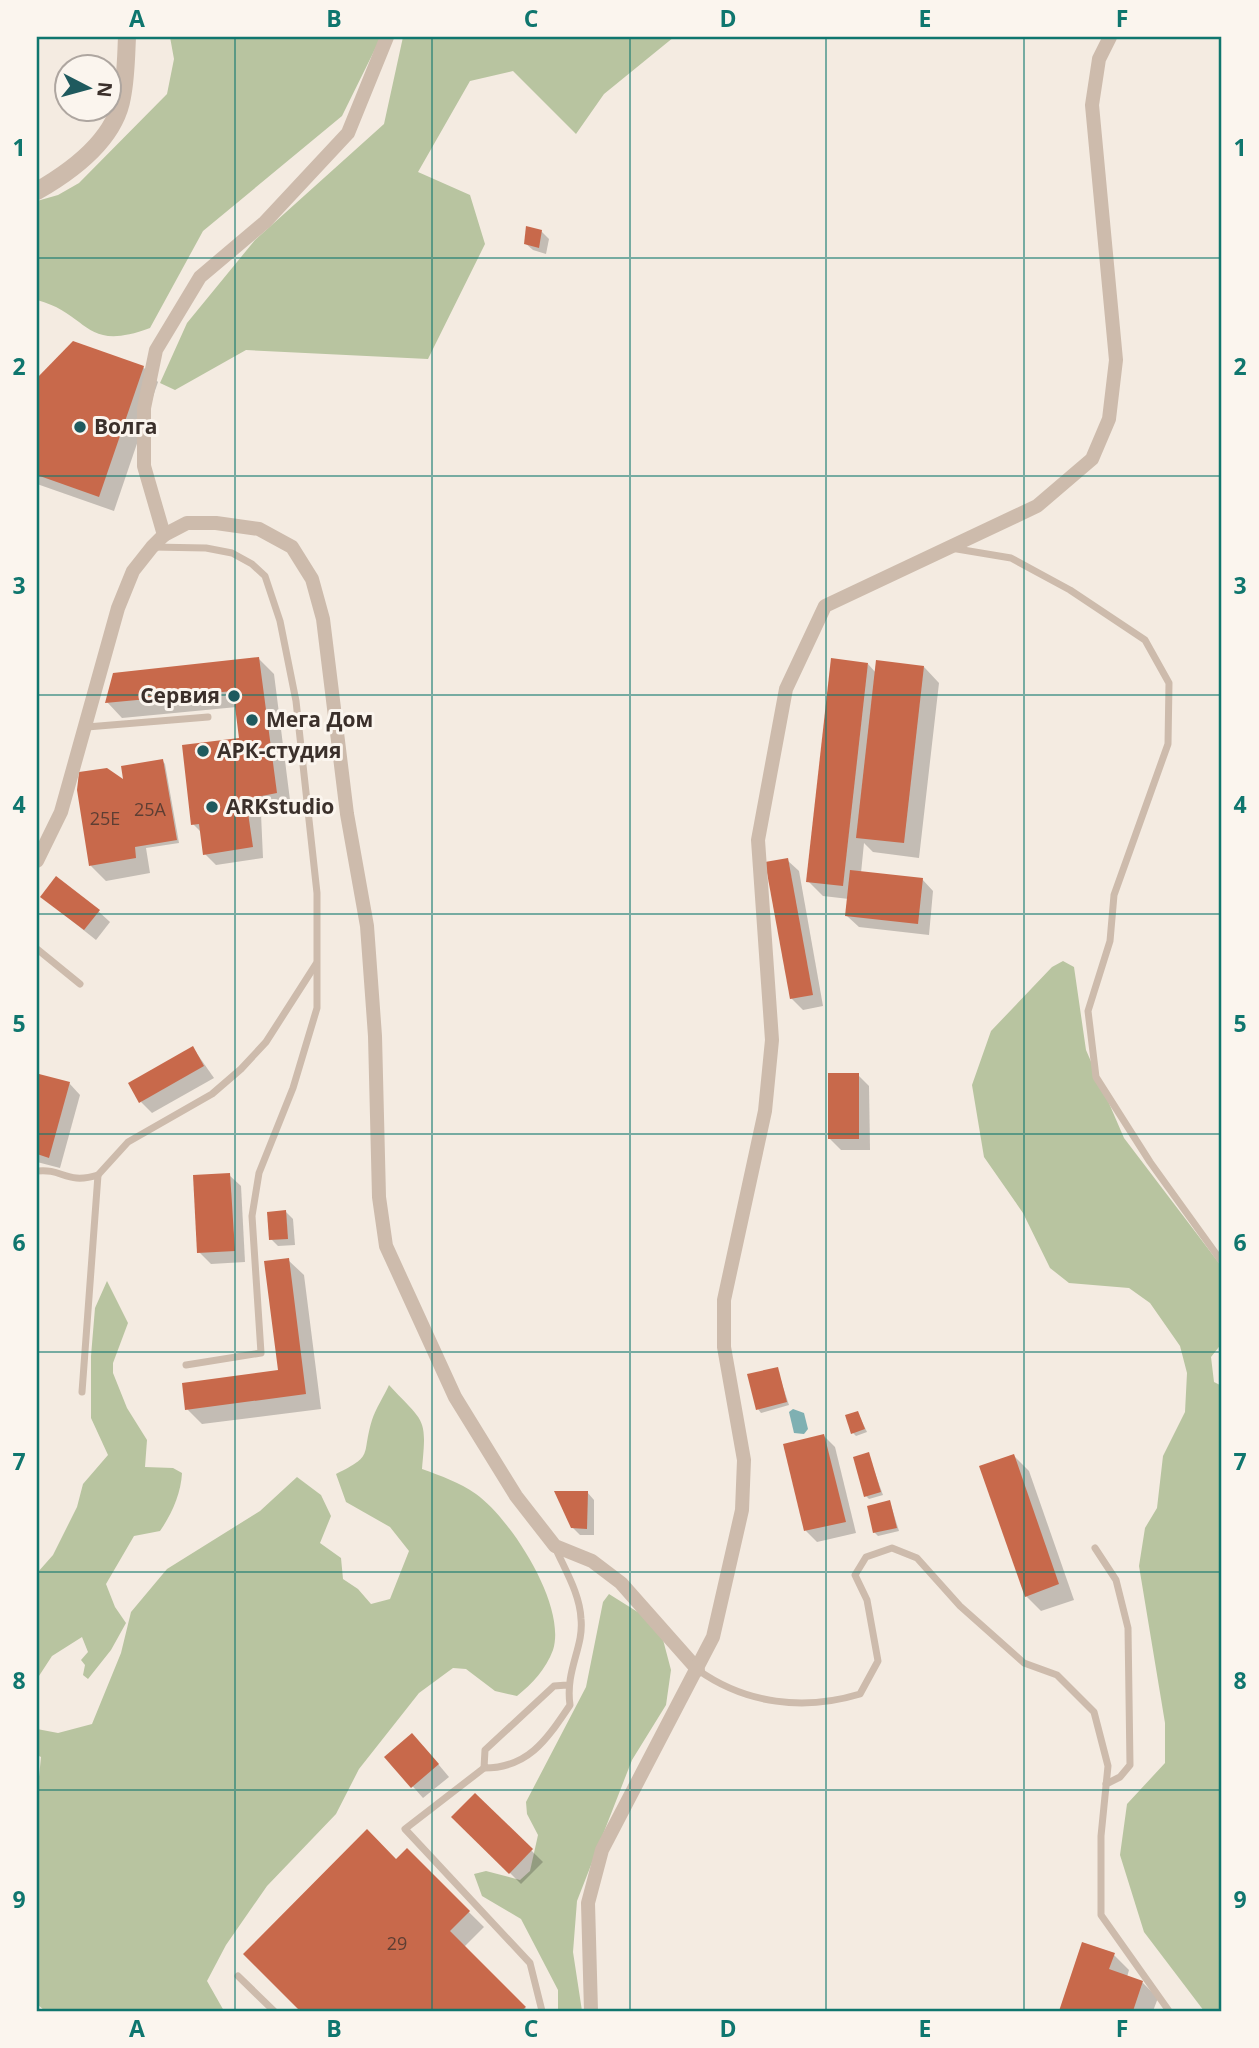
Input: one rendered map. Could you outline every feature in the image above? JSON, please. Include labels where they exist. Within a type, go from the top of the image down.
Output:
[{"type":"street","points":[[37,191],[66,174],[110,129],[121,99],[127,37]]},
{"type":"street","points":[[164,535],[144,466],[144,408],[156,350],[200,277],[265,222],[348,134],[387,37]]},
{"type":"street","points":[[591,2011],[588,1903],[602,1850],[637,1778],[698,1670],[713,1637],[726,1592],[742,1510],[744,1460],[724,1347],[724,1300],[765,1111],[772,1040],[758,840],[786,690],[825,606],[1037,506],[1092,459],[1109,419],[1116,360],[1092,105],[1099,59],[1110,37]]},
{"type":"street","points":[[37,861],[61,812],[87,727],[118,608],[134,571],[152,547],[164,535],[187,523],[216,523],[259,529],[292,548],[312,579],[323,619],[347,814],[367,926],[375,1036],[379,1197],[386,1245],[455,1397],[516,1496],[555,1546],[592,1561],[621,1583],[698,1670]]},
{"type":"lane","points":[[152,547],[206,548],[232,553],[265,576],[280,621],[296,701],[317,893],[317,1007],[293,1088],[259,1173],[253,1216],[261,1353],[186,1365]]},
{"type":"lane","points":[[948,548],[1010,558],[1070,590],[1145,640],[1169,683],[1168,744],[1114,895],[1110,941],[1088,1011],[1096,1077],[1150,1162],[1222,1262]]},
{"type":"lane","points":[[87,727],[208,717]]},
{"type":"lane","points":[[37,949],[80,984]]},
{"type":"lane","points":[[37,1171],[79,1181],[98,1175],[128,1142],[212,1094],[241,1069],[266,1042],[317,963]]},
{"type":"lane","points":[[82,1392],[98,1175]]},
{"type":"lane","points":[[542,2011],[530,1963],[405,1829],[484,1768],[502,1768],[524,1760],[553,1731],[570,1705],[567,1685],[582,1622],[578,1598],[555,1546]]},
{"type":"lane","points":[[698,1670],[741,1695],[794,1704],[831,1703],[860,1694],[878,1661],[867,1600],[855,1575],[866,1557],[892,1548],[917,1558],[960,1606],[1024,1663],[1058,1675],[1094,1712],[1108,1766],[1101,1836],[1101,1914],[1169,2011]]},
{"type":"lane","points":[[1095,1548],[1116,1580],[1128,1628],[1130,1765],[1120,1777],[1106,1784]]},
{"type":"lane","points":[[484,1768],[485,1750],[554,1686],[567,1685]]},
{"type":"lane","points":[[238,1976],[274,2011]]},
{"type":"green space","points":[[170,37],[381,37],[342,116],[203,231],[150,328],[128,335],[99,334],[54,306],[37,300],[37,201],[58,195],[79,183],[167,94],[174,59]]},
{"type":"green space","points":[[403,37],[674,37],[604,94],[576,134],[513,71],[470,81],[418,172],[470,195],[485,244],[428,359],[246,350],[175,390],[160,383],[187,323],[255,240],[384,124]]},
{"type":"green space","points":[[1063,961],[1074,967],[1086,1050],[1124,1138],[1222,1267],[1222,1343],[1211,1357],[1214,1382],[1222,1386],[1222,2011],[1204,2011],[1144,1932],[1120,1855],[1127,1804],[1165,1763],[1165,1723],[1139,1566],[1145,1528],[1157,1508],[1163,1456],[1185,1412],[1187,1373],[1180,1346],[1150,1303],[1129,1288],[1069,1283],[1050,1268],[1023,1213],[984,1157],[972,1085],[991,1031],[1052,967]]},
{"type":"green space","points":[[107,1281],[128,1323],[113,1363],[113,1373],[127,1408],[147,1440],[145,1467],[173,1468],[182,1473],[180,1488],[160,1531],[134,1536],[106,1584],[115,1607],[126,1623],[111,1650],[88,1679],[83,1675],[85,1665],[81,1660],[88,1652],[82,1637],[52,1656],[37,1679],[38,1572],[53,1555],[77,1507],[83,1484],[108,1455],[91,1418],[91,1356],[95,1308]]},
{"type":"green space","points":[[389,1385],[421,1422],[424,1439],[422,1469],[456,1483],[490,1506],[505,1523],[533,1565],[552,1611],[555,1632],[553,1650],[547,1664],[517,1696],[495,1691],[466,1669],[453,1668],[419,1693],[359,1769],[336,1814],[267,1886],[226,1945],[207,1981],[224,2011],[45,2011],[37,2004],[37,1797],[41,1757],[37,1755],[37,1729],[58,1733],[92,1724],[121,1653],[131,1612],[167,1569],[260,1511],[297,1477],[321,1495],[331,1516],[320,1543],[341,1558],[343,1579],[358,1589],[371,1604],[390,1599],[409,1551],[390,1527],[346,1502],[336,1474],[357,1463],[365,1453],[372,1420]]},
{"type":"green space","points":[[609,1594],[652,1621],[661,1632],[671,1670],[666,1705],[632,1760],[577,1901],[573,1952],[582,2011],[558,2011],[558,1990],[521,1919],[482,1896],[474,1874],[486,1871],[520,1880],[530,1871],[538,1835],[527,1814],[526,1802],[586,1687],[603,1602]]},
{"type":"water","points":[[793,1409],[804,1413],[808,1429],[804,1434],[794,1433],[789,1412]]},
{"type":"building","points":[[526,226],[542,230],[539,248],[524,244]]},
{"type":"building","name":"Волга","points":[[73,341],[144,366],[99,497],[37,475],[37,378]]},
{"type":"building","points":[[259,657],[277,793],[246,799],[253,847],[203,855],[199,824],[191,825],[182,745],[239,738],[233,691],[105,703],[113,673]]},
{"type":"building","points":[[831,658],[868,663],[843,886],[806,882]]},
{"type":"building","points":[[876,660],[924,666],[904,843],[856,838]]},
{"type":"building","points":[[163,759],[177,840],[135,847],[136,858],[89,866],[77,790],[79,772],[107,768],[123,779],[121,766]]},
{"type":"building","points":[[788,858],[813,995],[790,999],[765,862]]},
{"type":"building","points":[[850,870],[923,878],[918,924],[845,916]]},
{"type":"building","points":[[56,876],[100,910],[84,930],[40,897]]},
{"type":"building","points":[[193,1046],[204,1066],[139,1103],[128,1083]]},
{"type":"building","points":[[828,1073],[859,1073],[859,1139],[828,1139]]},
{"type":"building","points":[[39,1074],[70,1082],[49,1158],[37,1154]]},
{"type":"building","points":[[230,1173],[235,1251],[197,1253],[193,1175]]},
{"type":"building","points":[[286,1210],[288,1239],[269,1240],[267,1212]]},
{"type":"building","points":[[289,1258],[306,1394],[185,1410],[182,1383],[278,1370],[264,1261]]},
{"type":"building","points":[[778,1367],[787,1402],[756,1410],[747,1374]]},
{"type":"building","points":[[858,1411],[865,1429],[851,1434],[845,1415]]},
{"type":"building","points":[[824,1434],[846,1522],[804,1531],[783,1444]]},
{"type":"building","points":[[869,1452],[881,1492],[864,1497],[853,1457]]},
{"type":"building","points":[[1014,1454],[1059,1584],[1025,1597],[979,1466]]},
{"type":"building","points":[[554,1491],[588,1491],[587,1529],[571,1528]]},
{"type":"building","points":[[890,1500],[897,1528],[873,1533],[867,1506]]},
{"type":"building","points":[[412,1733],[439,1764],[411,1788],[384,1757]]},
{"type":"building","points":[[475,1793],[533,1849],[509,1874],[451,1817]]},
{"type":"building","points":[[367,1829],[396,1859],[407,1848],[470,1911],[450,1931],[526,2007],[521,2011],[300,2011],[243,1954]]},
{"type":"building","points":[[1082,1942],[1115,1953],[1109,1969],[1143,1981],[1133,2011],[1059,2011]]},
{"type":"place","name":"Волга","points":[[80,427]]},
{"type":"place","name":"Сервия","points":[[234,696]]},
{"type":"place","name":"Мега Дом","points":[[252,720]]},
{"type":"place","name":"АРК-студия","points":[[203,751]]},
{"type":"place","name":"ARKstudio","points":[[212,807]]}]
